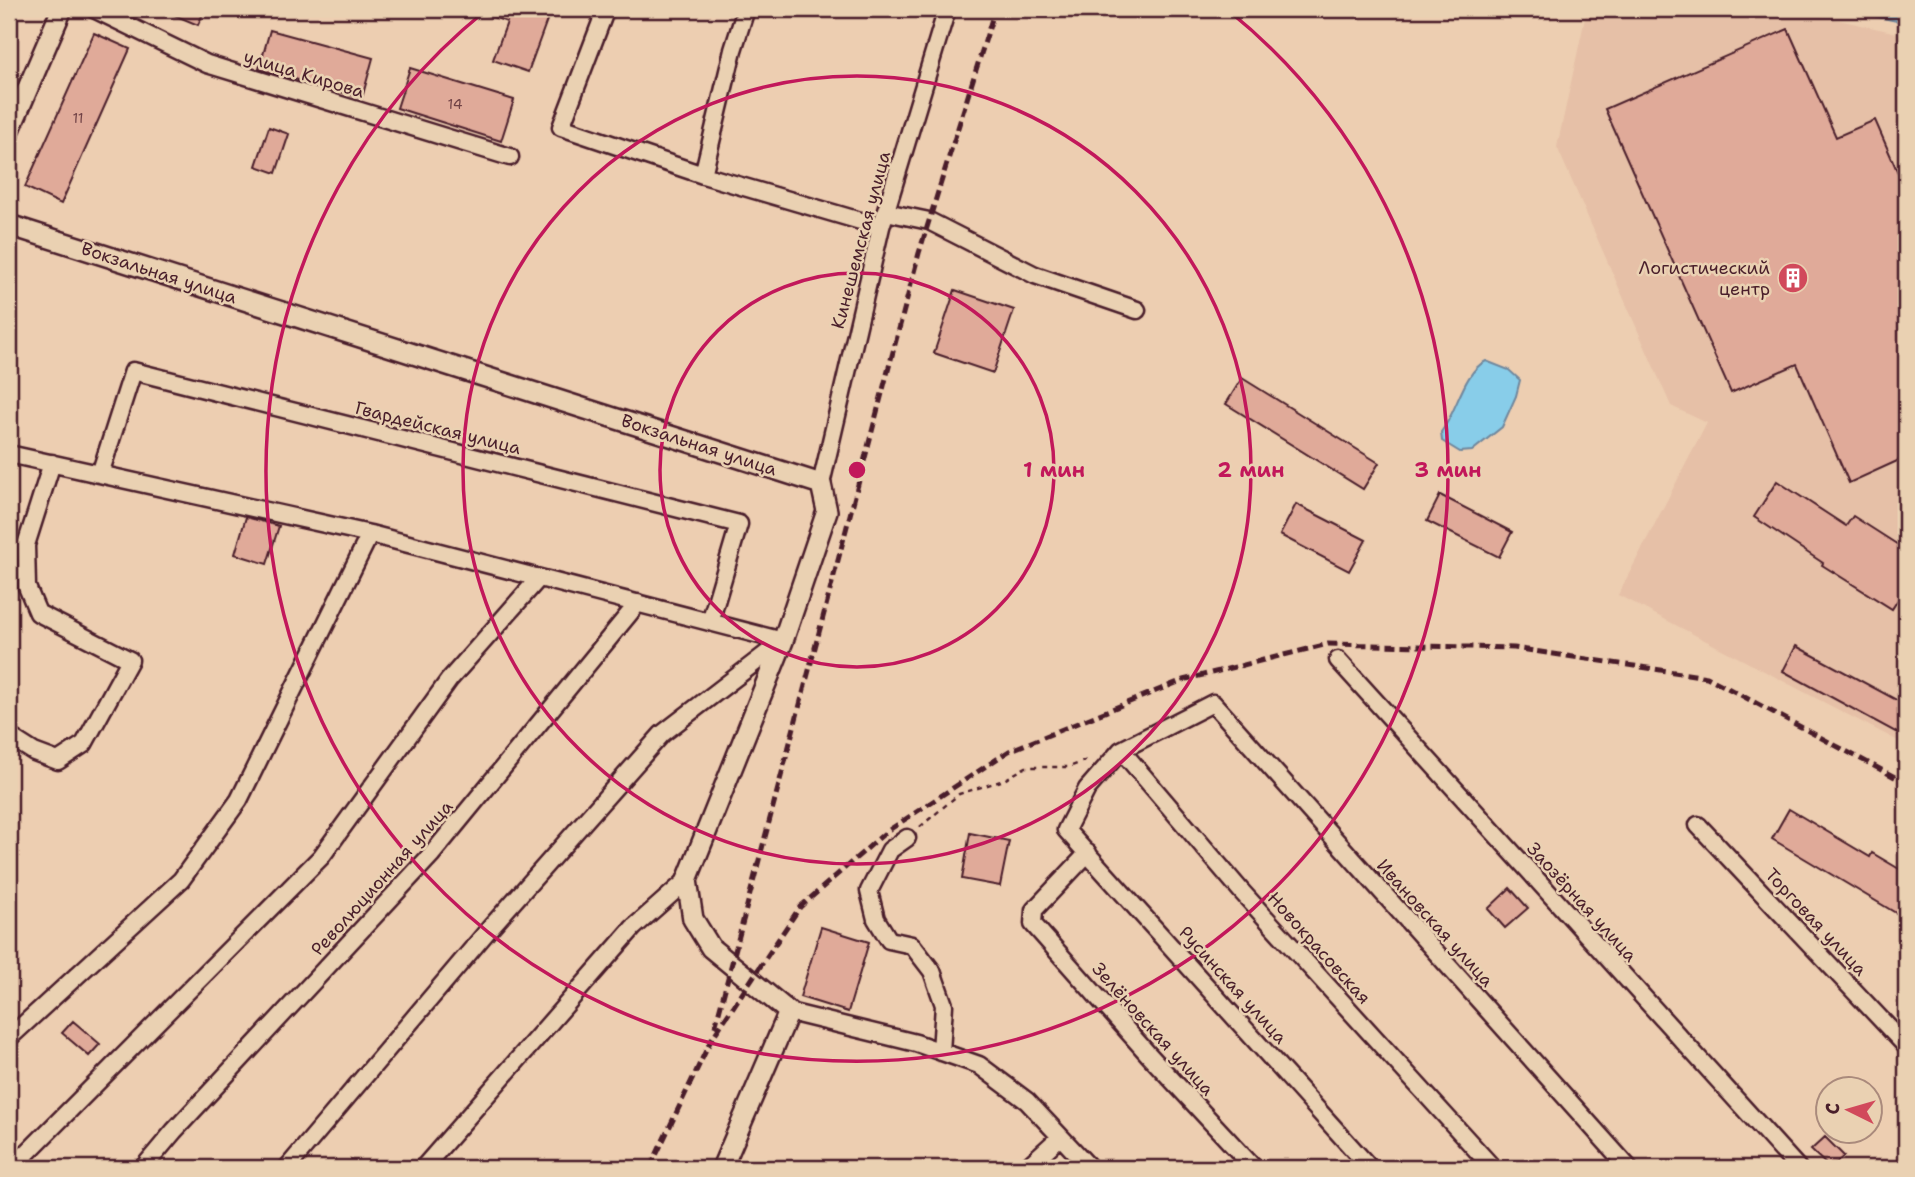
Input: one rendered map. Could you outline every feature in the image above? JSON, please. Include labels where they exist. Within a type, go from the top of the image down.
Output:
[{"type":"main road","points":[[9,132],[62,9]]},
{"type":"main road","name":"Вокзальная улица","points":[[9,225],[821,484]]},
{"type":"main road","points":[[722,1168],[789,1012],[711,948],[693,919],[687,880],[783,640],[827,511],[821,484]]},
{"type":"street","name":"улица Кирова","points":[[94,9],[207,64],[510,157]]},
{"type":"street","points":[[606,9],[561,127],[703,175],[884,219],[929,221],[1034,275],[1137,310]]},
{"type":"street","points":[[703,175],[733,50],[746,9]]},
{"type":"street","name":"Кинешемская улица","points":[[821,484],[884,219],[947,9]]},
{"type":"street","name":"Гвардейская улица","points":[[100,474],[133,371],[739,524],[710,622]]},
{"type":"street","points":[[9,453],[370,534],[783,640]]},
{"type":"street","points":[[9,736],[58,761],[84,744],[130,660],[38,613],[27,587],[26,545],[52,463]]},
{"type":"street","points":[[9,1038],[181,880],[239,800],[370,534]]},
{"type":"street","points":[[12,1168],[321,857],[449,680],[539,578]]},
{"type":"street","name":"Революционная улица","points":[[143,1168],[174,1131],[432,854],[638,603]]},
{"type":"street","points":[[287,1168],[490,928],[662,734],[783,640]]},
{"type":"street","name":"Заозёрная улица","points":[[1338,660],[1798,1168]]},
{"type":"street","name":"Ивановская улица","points":[[1121,750],[1213,703],[1629,1168]]},
{"type":"street","name":"Русинская улица","points":[[1121,750],[1087,789],[1066,830],[1370,1168]]},
{"type":"street","name":"Новокрасовская","points":[[1121,750],[1242,892],[1493,1168]]},
{"type":"street","name":"Торговая улица","points":[[1698,825],[1906,1046]]},
{"type":"street","points":[[907,838],[890,850],[869,891],[876,919],[889,940],[912,945],[932,971],[944,1005],[942,1052]]},
{"type":"street","name":"Зелёновская улица","points":[[1087,853],[1034,910],[1033,924],[1254,1168]]},
{"type":"street","points":[[423,1168],[633,928],[687,880]]},
{"type":"street","points":[[789,1012],[942,1052],[979,1065],[1027,1101],[1090,1168]]},
{"type":"street","points":[[1026,1168],[1060,1137]]},
{"type":"path","points":[[907,838],[958,794],[1004,780],[1027,767],[1069,766],[1091,758]]},
{"type":"shaded area","points":[[1587,9],[1789,9],[1906,35],[1906,745],[1618,595],[1707,423],[1671,406],[1557,147]]},
{"type":"water","points":[[1843,9],[1906,9],[1906,22],[1905,23]]},
{"type":"water","points":[[1486,361],[1509,370],[1520,380],[1516,396],[1502,427],[1472,451],[1460,452],[1442,441],[1441,432],[1466,383],[1478,366]]},
{"type":"building","points":[[160,9],[205,9],[198,25]]},
{"type":"building","points":[[476,9],[551,9],[528,72],[493,60],[507,22]]},
{"type":"building","name":"Логистический центр","points":[[1788,29],[1836,137],[1875,120],[1906,191],[1906,457],[1849,483],[1797,364],[1731,393],[1605,109]]},
{"type":"building","points":[[270,30],[373,58],[362,98],[259,69]]},
{"type":"building","points":[[94,33],[130,49],[61,204],[25,187]]},
{"type":"building","points":[[410,68],[514,100],[501,141],[397,108]]},
{"type":"building","points":[[269,127],[289,134],[276,173],[256,166]]},
{"type":"building","points":[[955,290],[1014,310],[993,373],[934,353]]},
{"type":"building","points":[[1242,378],[1379,463],[1363,489],[1226,404]]},
{"type":"building","points":[[1777,481],[1846,526],[1853,516],[1906,550],[1906,587],[1892,609],[1822,565],[1823,563],[1754,517]]},
{"type":"building","points":[[1440,495],[1512,532],[1499,557],[1427,521]]},
{"type":"building","points":[[1296,504],[1366,540],[1349,571],[1280,535]]},
{"type":"building","points":[[246,517],[279,526],[267,564],[235,554]]},
{"type":"building","points":[[1796,646],[1906,705],[1906,721],[1899,734],[1783,671]]},
{"type":"building","points":[[1789,809],[1870,857],[1872,853],[1906,873],[1906,919],[1772,839]]},
{"type":"building","points":[[970,833],[1009,841],[1000,886],[962,879]]},
{"type":"building","points":[[1510,888],[1528,908],[1505,928],[1488,909]]},
{"type":"building","points":[[821,927],[869,942],[848,1012],[800,997]]},
{"type":"building","points":[[73,1021],[100,1044],[89,1056],[62,1033]]},
{"type":"building","points":[[1815,1146],[1834,1146],[1844,1156],[1830,1168],[1811,1150]]},
{"type":"railway","points":[[715,1027],[919,253],[995,9]]},
{"type":"railway","points":[[650,1168],[711,1040],[800,907],[886,832],[1009,751],[1183,680],[1328,644],[1514,648],[1707,677],[1906,783]]},
{"type":"place","name":"Логистический центр","points":[[1793,278]]}]
